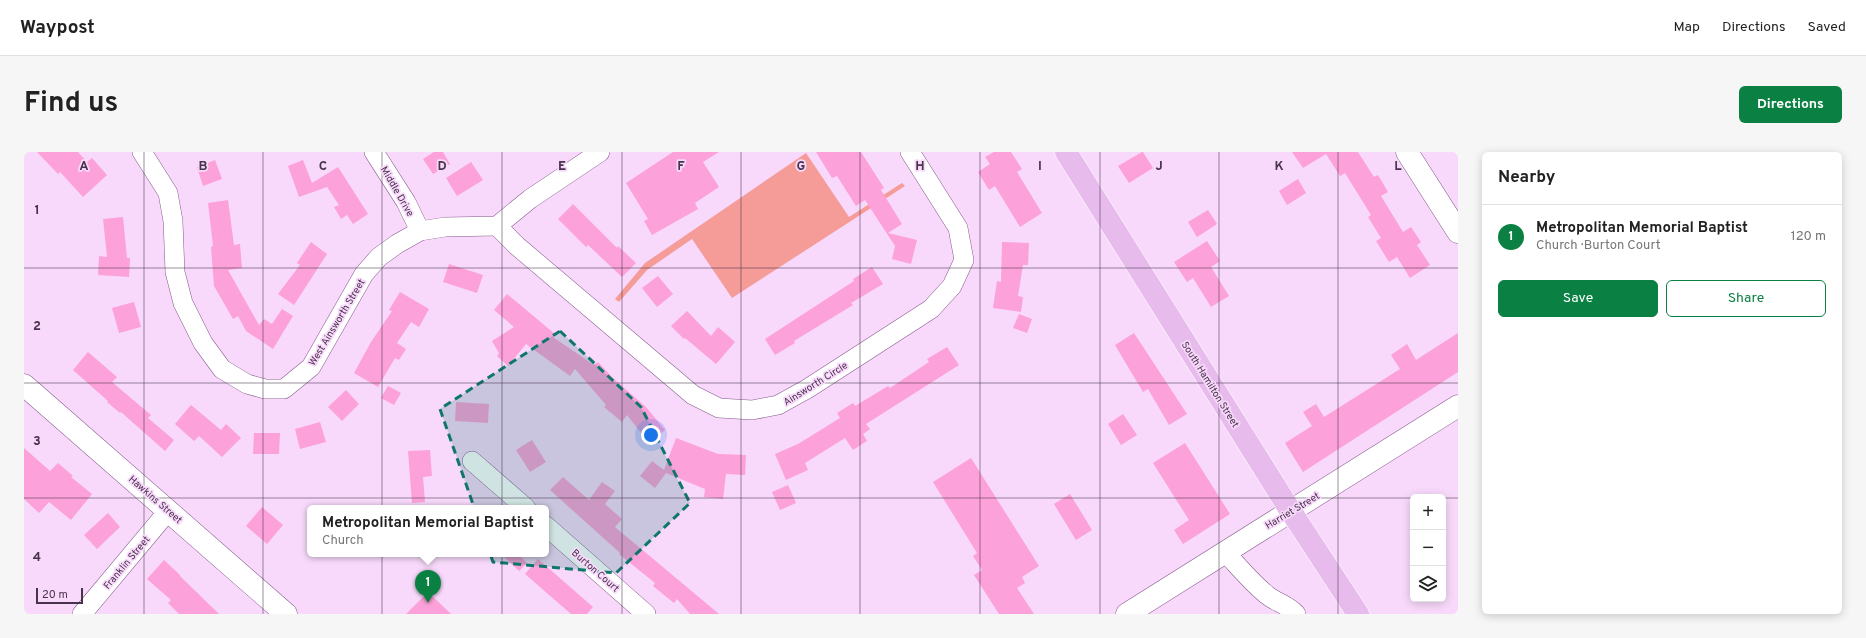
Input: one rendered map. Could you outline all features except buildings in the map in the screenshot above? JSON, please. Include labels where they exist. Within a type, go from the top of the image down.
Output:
[{"type":"main road","name":"South Hamilton Street","points":[[1066,152],[1290,510],[1358,614]]},
{"type":"street","name":"West Ainsworth Street","points":[[142,152],[168,193],[173,221],[175,272],[182,302],[203,343],[222,369],[247,384],[265,389],[284,389],[310,367],[364,274],[379,257],[397,244],[420,231]]},
{"type":"street","name":"Middle Drive","points":[[374,152],[406,202],[420,231]]},
{"type":"street","points":[[420,231],[446,227],[497,226],[530,199],[600,152]]},
{"type":"street","name":"Ainsworth Circle","points":[[497,226],[517,246],[693,395],[719,408],[752,410],[778,405],[807,389],[931,309],[952,286],[964,260],[958,228],[910,152]]},
{"type":"street","points":[[1406,152],[1458,232]]},
{"type":"street","name":"Hawkins Street","points":[[24,385],[169,510],[286,614]]},
{"type":"street","name":"Harriet Street","points":[[1127,614],[1290,510],[1458,406]]},
{"type":"street","points":[[472,461],[523,505]]},
{"type":"street","name":"Franklin Street","points":[[82,614],[169,510]]},
{"type":"street","name":"Burton Court","points":[[549,529],[646,614]]},
{"type":"street","points":[[1225,552],[1255,585],[1273,599],[1289,606],[1296,614]]},
{"type":"highlighted area","points":[[560,331],[641,407],[690,503],[616,573],[493,562],[440,409]]},
{"type":"shaded area","points":[[806,153],[849,217],[902,183],[905,186],[732,298],[692,239],[647,270],[619,302],[615,299],[645,263]]},
{"type":"place","name":"Metropolitan Memorial Baptist","points":[[428,603]]}]
